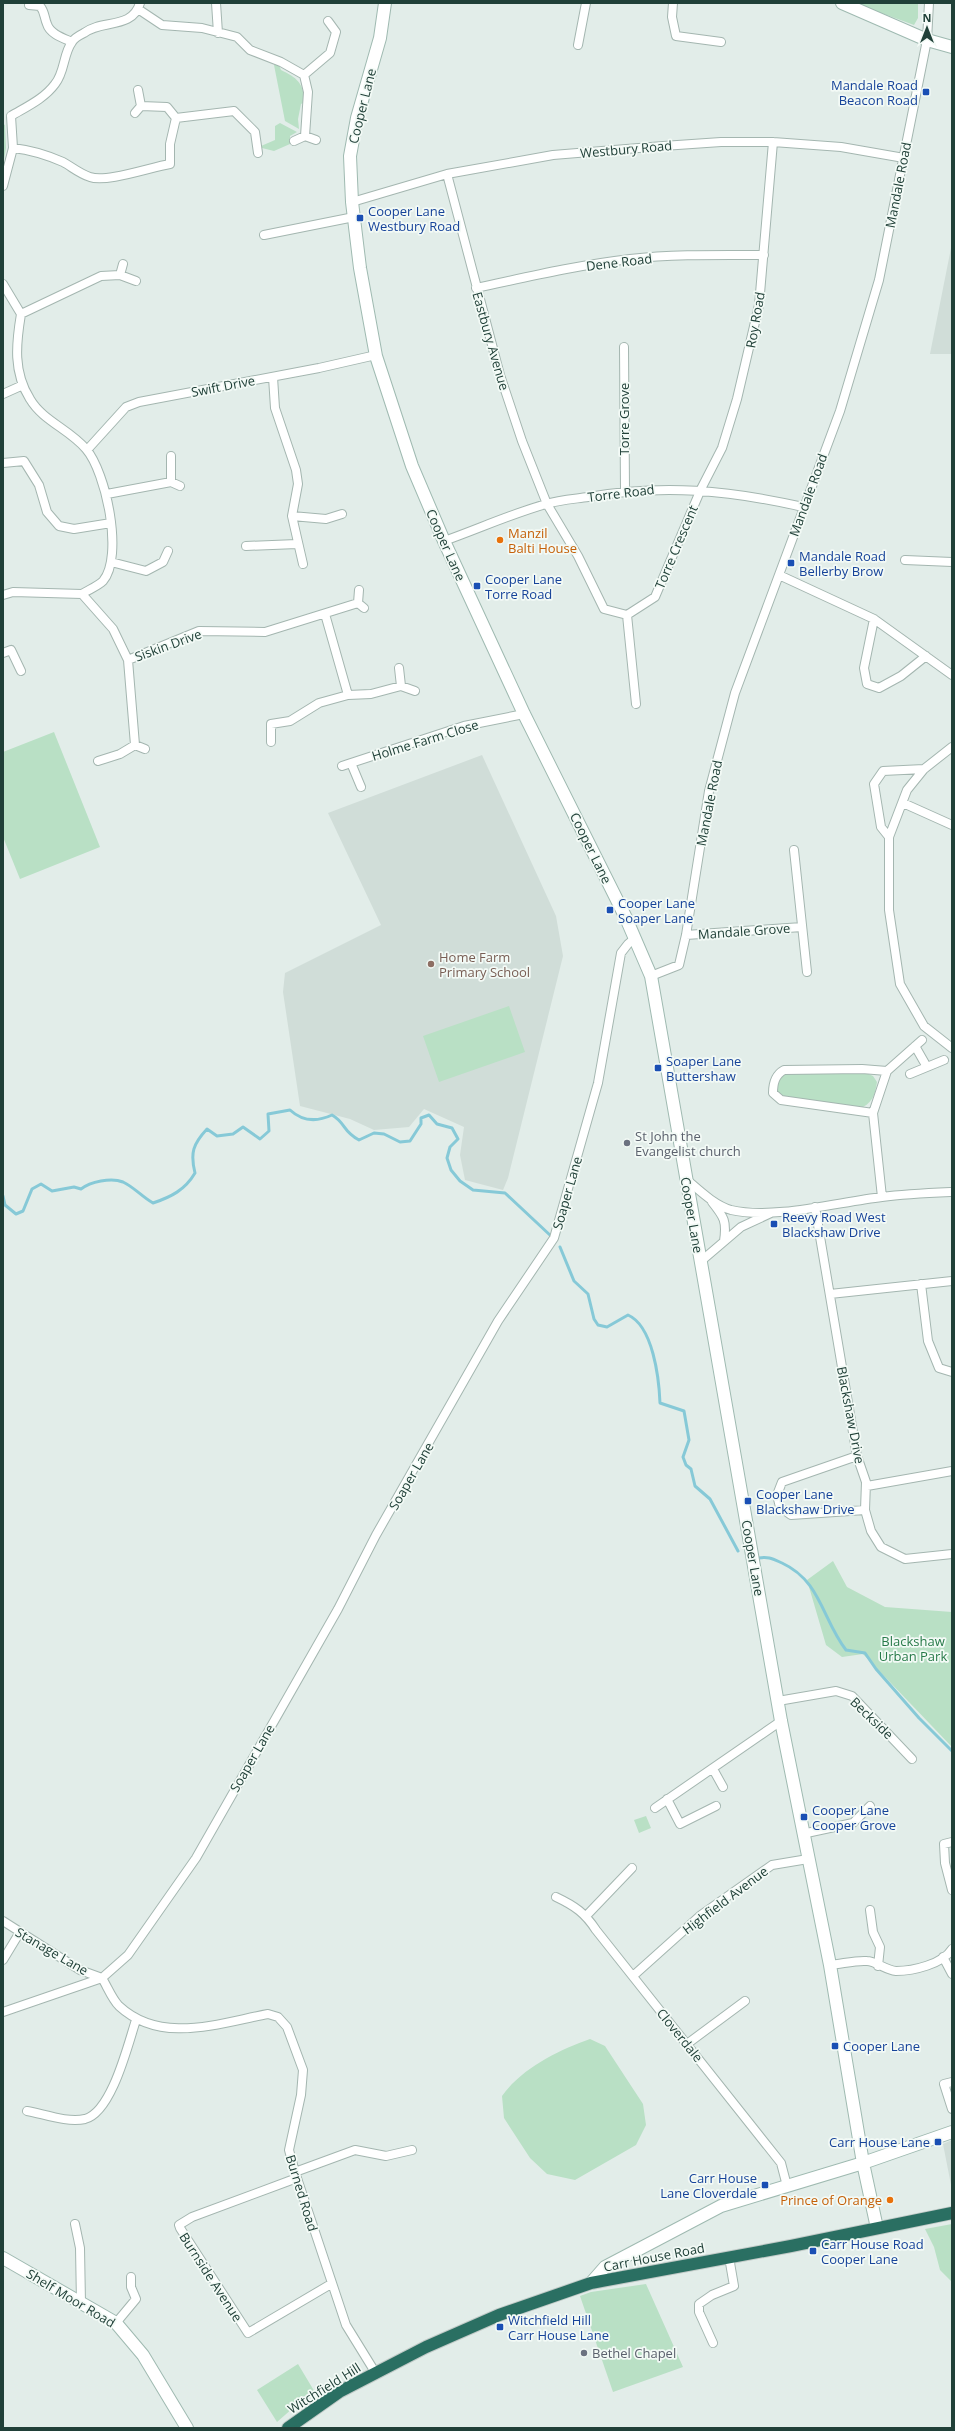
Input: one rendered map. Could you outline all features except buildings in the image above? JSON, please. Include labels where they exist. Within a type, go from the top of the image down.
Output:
[{"type":"highway","name":"Carr House Road","points":[[375,2372],[499,2315],[592,2283],[952,2213]]},
{"type":"highway","name":"Witchfield Hill","points":[[288,2428],[339,2392],[375,2372]]},
{"type":"main road","name":"Cooper Lane","points":[[385,3],[380,38],[357,118],[350,156],[352,202],[360,268],[376,355],[412,466],[444,541],[524,714],[635,938],[651,976],[685,1179],[781,1721],[802,1834],[830,1965],[863,2163],[877,2228]]},
{"type":"main road","points":[[842,3],[927,40],[952,47]]},
{"type":"main road","points":[[592,2283],[606,2267],[721,2206],[863,2163],[952,2132]]},
{"type":"main road","name":"Shelf Moor Road","points":[[3,2258],[116,2323],[143,2354],[187,2427]]},
{"type":"street","points":[[216,3],[218,33]]},
{"type":"street","points":[[578,45],[586,3]]},
{"type":"street","points":[[673,3],[672,17],[676,36],[721,42]]},
{"type":"street","name":"Mandale Road","points":[[651,976],[679,965],[686,935],[709,791],[736,693],[840,411],[879,280],[927,40],[929,3]]},
{"type":"street","points":[[29,5],[42,5],[47,25],[54,33],[72,42]]},
{"type":"street","points":[[3,186],[13,148],[7,116],[38,101],[55,85],[62,71],[72,42],[87,31],[123,22],[139,6],[162,25],[202,28],[237,37],[250,50],[281,62],[304,75],[308,92],[305,136]]},
{"type":"street","points":[[304,75],[330,53],[336,32],[328,21]]},
{"type":"street","points":[[138,90],[141,106]]},
{"type":"street","points":[[135,113],[141,106]]},
{"type":"street","points":[[141,106],[167,107],[176,118]]},
{"type":"street","points":[[176,118],[234,111],[255,132],[258,153]]},
{"type":"street","points":[[13,148],[32,150],[63,162],[90,177],[109,179],[141,169],[170,164],[170,144],[176,118]]},
{"type":"street","points":[[294,141],[305,136],[316,140]]},
{"type":"street","name":"Westbury Road","points":[[352,202],[447,174],[553,155],[721,142],[773,142],[841,147],[904,158]]},
{"type":"street","name":"Roy Road","points":[[701,489],[722,448],[737,399],[759,305],[773,142]]},
{"type":"street","name":"Eastbury Avenue","points":[[447,174],[500,375],[547,504]]},
{"type":"street","points":[[264,235],[354,217]]},
{"type":"street","name":"Dene Road","points":[[476,288],[557,270],[630,259],[690,255],[764,255]]},
{"type":"street","points":[[120,274],[123,264]]},
{"type":"street","points":[[21,314],[101,276],[120,274],[136,281]]},
{"type":"street","points":[[3,284],[21,314],[15,346],[23,385],[29,399],[40,414],[71,433],[87,450],[99,469],[107,494],[111,523],[111,562],[103,581],[82,594],[13,592],[3,595]]},
{"type":"street","name":"Torre Grove","points":[[624,347],[625,491]]},
{"type":"street","name":"Swift Drive","points":[[87,450],[126,407],[139,402],[273,377],[376,355]]},
{"type":"street","points":[[273,377],[275,408],[296,470],[298,484],[292,516],[297,544],[303,564]]},
{"type":"street","points":[[3,394],[23,385]]},
{"type":"street","points":[[171,456],[171,482]]},
{"type":"street","points":[[3,462],[24,461],[39,485],[47,512],[59,526],[74,529],[111,523]]},
{"type":"street","points":[[107,494],[171,482],[180,486]]},
{"type":"street","name":"Torre Road","points":[[444,541],[547,504],[625,491],[663,488],[701,489],[753,496],[804,507]]},
{"type":"street","name":"Torre Crescent","points":[[627,614],[655,597],[701,489]]},
{"type":"street","points":[[547,504],[578,556],[604,609],[627,614],[636,704]]},
{"type":"street","points":[[292,516],[326,519],[342,514]]},
{"type":"street","points":[[246,546],[297,544]]},
{"type":"street","points":[[111,562],[146,571],[162,562],[168,551]]},
{"type":"street","points":[[905,560],[952,562]]},
{"type":"street","points":[[779,575],[874,619],[952,675]]},
{"type":"street","name":"Siskin Drive","points":[[128,660],[199,631],[265,632],[361,605],[359,590]]},
{"type":"street","points":[[82,594],[113,629],[128,660],[134,745]]},
{"type":"street","points":[[325,614],[348,695]]},
{"type":"street","points":[[874,619],[864,668],[868,684],[879,688],[901,676],[926,656]]},
{"type":"street","points":[[3,653],[11,650],[21,671]]},
{"type":"street","points":[[399,668],[401,686]]},
{"type":"street","points":[[271,742],[271,724],[290,720],[319,703],[348,695],[371,694],[401,686],[415,690]]},
{"type":"street","name":"Holme Farm Close","points":[[342,766],[464,726],[524,714]]},
{"type":"street","points":[[134,745],[145,749]]},
{"type":"street","points":[[98,761],[120,754],[134,745]]},
{"type":"street","points":[[952,747],[924,769],[907,790],[889,837],[889,910],[900,984],[924,1026],[952,1048]]},
{"type":"street","points":[[351,763],[361,788]]},
{"type":"street","points":[[889,837],[881,827],[874,784],[883,771],[924,769]]},
{"type":"street","points":[[903,803],[952,825]]},
{"type":"street","name":"Mandale Grove","points":[[794,850],[807,972]]},
{"type":"street","name":"Mandale Grove","points":[[686,935],[802,927]]},
{"type":"street","name":"Soaper Lane","points":[[102,1978],[128,1955],[196,1858],[334,1616],[376,1536],[498,1321],[554,1238],[598,1083],[622,953],[628,944],[635,938]]},
{"type":"street","points":[[882,1197],[873,1113],[887,1071],[922,1040]]},
{"type":"street","points":[[915,1046],[927,1067]]},
{"type":"street","points":[[910,1074],[944,1060]]},
{"type":"street","points":[[873,1113],[781,1100],[773,1093],[773,1086],[776,1076],[784,1070],[862,1069],[887,1071]]},
{"type":"street","points":[[685,1179],[710,1199],[730,1209],[774,1212],[882,1197],[952,1192]]},
{"type":"street","points":[[710,1199],[722,1214],[726,1225],[724,1241]]},
{"type":"street","name":"Blackshaw Drive","points":[[815,1207],[857,1456],[867,1486],[865,1510],[871,1531],[881,1547],[905,1559],[952,1554]]},
{"type":"street","points":[[700,1262],[741,1227],[774,1212]]},
{"type":"street","points":[[830,1294],[952,1281]]},
{"type":"street","points":[[921,1284],[928,1341],[939,1368],[952,1372]]},
{"type":"street","points":[[857,1456],[782,1482],[777,1495],[780,1507],[790,1515],[865,1510]]},
{"type":"street","points":[[867,1486],[952,1471]]},
{"type":"street","name":"Beckside","points":[[778,1701],[836,1691],[852,1696],[912,1759]]},
{"type":"street","points":[[655,1808],[781,1721]]},
{"type":"street","points":[[713,1769],[723,1787]]},
{"type":"street","points":[[667,1799],[680,1824],[716,1806]]},
{"type":"street","points":[[802,1834],[853,1823],[870,1806]]},
{"type":"street","points":[[952,1842],[944,1844],[945,1862],[952,1890]]},
{"type":"street","name":"Highfield Avenue","points":[[633,1976],[701,1915],[772,1865],[808,1859]]},
{"type":"street","points":[[587,1915],[632,1868]]},
{"type":"street","name":"Cloverdale","points":[[556,1897],[577,1907],[587,1915],[633,1976],[781,2163],[787,2186]]},
{"type":"street","points":[[870,1910],[873,1932],[880,1947],[878,1966]]},
{"type":"street","name":"Stanage Lane","points":[[3,1921],[80,1970],[102,1978]]},
{"type":"street","points":[[3,1960],[20,1932]]},
{"type":"street","points":[[830,1965],[868,1961],[878,1966],[896,1971],[924,1966],[943,1957],[952,1949]]},
{"type":"street","points":[[943,1957],[952,1974]]},
{"type":"street","points":[[3,2012],[102,1978]]},
{"type":"street","name":"Burned Road","points":[[102,1978],[118,2005],[136,2020],[162,2029],[181,2030],[268,2014],[278,2017],[287,2027],[303,2070],[301,2095],[289,2150],[331,2284],[346,2325],[375,2372]]},
{"type":"street","points":[[687,2044],[745,2001]]},
{"type":"street","points":[[27,2111],[68,2119],[86,2119],[99,2110],[109,2097],[136,2020]]},
{"type":"street","points":[[952,2082],[944,2084],[952,2109]]},
{"type":"street","points":[[296,2175],[354,2150],[386,2156],[412,2150]]},
{"type":"street","name":"Burnside Avenue","points":[[296,2175],[192,2217],[179,2225],[248,2333],[331,2284]]},
{"type":"street","points":[[75,2224],[80,2248],[81,2303]]},
{"type":"street","points":[[713,2343],[699,2312],[699,2304],[712,2295],[734,2286],[729,2257]]},
{"type":"street","points":[[116,2323],[136,2299],[131,2287],[131,2277]]},
{"type":"shaded area","points":[[952,243],[952,354],[930,354]]},
{"type":"shaded area","name":"Home Farm Primary School","points":[[482,755],[556,916],[563,956],[508,1178],[503,1190],[465,1180],[460,1155],[464,1127],[424,1109],[409,1127],[374,1130],[350,1119],[300,1106],[283,992],[285,973],[381,925],[328,813]]},
{"type":"shaded area","points":[[952,2140],[952,2190],[943,2144]]},
{"type":"green space","points":[[854,3],[918,3],[918,18],[914,25]]},
{"type":"green space","points":[[274,65],[279,65],[281,70],[295,78],[303,90],[305,102],[301,104],[298,119],[299,129],[285,121]]},
{"type":"green space","points":[[280,123],[297,132],[290,136],[290,144],[274,151],[262,148],[261,146],[275,140],[275,126]]},
{"type":"green space","points":[[3,124],[5,125],[6,148],[3,165]]},
{"type":"green space","points":[[54,732],[100,847],[20,879],[3,837],[3,752]]},
{"type":"green space","points":[[509,1006],[525,1052],[439,1082],[423,1036]]},
{"type":"green space","points":[[862,1071],[873,1076],[877,1082],[872,1099],[863,1107],[786,1097],[778,1093],[776,1086],[778,1079],[789,1072]]},
{"type":"green space","name":"Blackshaw Urban Park","points":[[833,1561],[847,1587],[885,1607],[952,1612],[952,1747],[863,1654],[842,1657],[826,1645],[807,1580]]},
{"type":"green space","points":[[646,1816],[651,1828],[639,1833],[634,1820]]},
{"type":"green space","points":[[590,2039],[605,2046],[643,2104],[646,2125],[636,2145],[575,2180],[547,2174],[530,2158],[504,2118],[502,2096],[520,2077],[542,2061],[554,2054]]},
{"type":"green space","points":[[952,2224],[952,2282],[940,2270],[934,2247],[925,2229]]},
{"type":"green space","points":[[646,2284],[683,2367],[613,2392],[580,2296],[591,2292]]},
{"type":"green space","points":[[298,2364],[316,2394],[293,2408],[277,2422],[257,2390]]},
{"type":"waterway","points":[[3,1196],[5,1205],[16,1214],[23,1211],[32,1189],[41,1184],[52,1191],[74,1187],[81,1189],[95,1182],[113,1180],[127,1184],[153,1203],[177,1192],[191,1179],[195,1173],[193,1160],[194,1149],[199,1139],[207,1129],[217,1136],[233,1134],[243,1127],[260,1139],[269,1131],[268,1114],[290,1110],[300,1117],[310,1120],[321,1119],[332,1115],[359,1140],[374,1133],[384,1134],[400,1142],[410,1141],[421,1124],[421,1118],[429,1115],[437,1124],[452,1128],[458,1139],[450,1147],[447,1158],[451,1170],[460,1181],[473,1190],[505,1193],[551,1236]]},
{"type":"waterway","points":[[560,1247],[574,1281],[588,1294],[594,1319],[598,1325],[607,1327],[628,1315],[637,1321],[643,1330],[649,1341],[653,1354],[658,1380],[660,1403],[684,1411],[689,1440],[683,1457],[686,1465],[691,1469],[695,1486],[710,1499],[738,1551]]},
{"type":"waterway","points":[[759,1558],[762,1557],[773,1559],[782,1563],[795,1571],[805,1580],[813,1590],[831,1626],[846,1650],[865,1653],[876,1669],[919,1718],[952,1751]]},
{"type":"place","name":"Mandale Road Beacon Road","points":[[926,92]]},
{"type":"place","name":"Cooper Lane Westbury Road","points":[[360,218]]},
{"type":"place","name":"Manzil Balti House","points":[[500,540]]},
{"type":"place","name":"Mandale Road Bellerby Brow","points":[[791,563]]},
{"type":"place","name":"Cooper Lane Torre Road","points":[[477,586]]},
{"type":"place","name":"Cooper Lane Soaper Lane","points":[[610,910]]},
{"type":"place","name":"Home Farm Primary School","points":[[431,964]]},
{"type":"place","name":"Soaper Lane Buttershaw","points":[[658,1068]]},
{"type":"place","name":"St John the Evangelist church","points":[[627,1143]]},
{"type":"place","name":"Reevy Road West Blackshaw Drive","points":[[774,1224]]},
{"type":"place","name":"Cooper Lane Blackshaw Drive","points":[[748,1501]]},
{"type":"place","name":"Cooper Lane Cooper Grove","points":[[804,1817]]},
{"type":"place","name":"Cooper Lane","points":[[835,2046]]},
{"type":"place","name":"Carr House Lane","points":[[938,2142]]},
{"type":"place","name":"Carr House Lane Cloverdale","points":[[765,2185]]},
{"type":"place","name":"Prince of Orange","points":[[890,2200]]},
{"type":"place","name":"Carr House Road Cooper Lane","points":[[813,2251]]},
{"type":"place","name":"Witchfield Hill Carr House Lane","points":[[500,2327]]},
{"type":"place","name":"Bethel Chapel","points":[[584,2353]]}]
